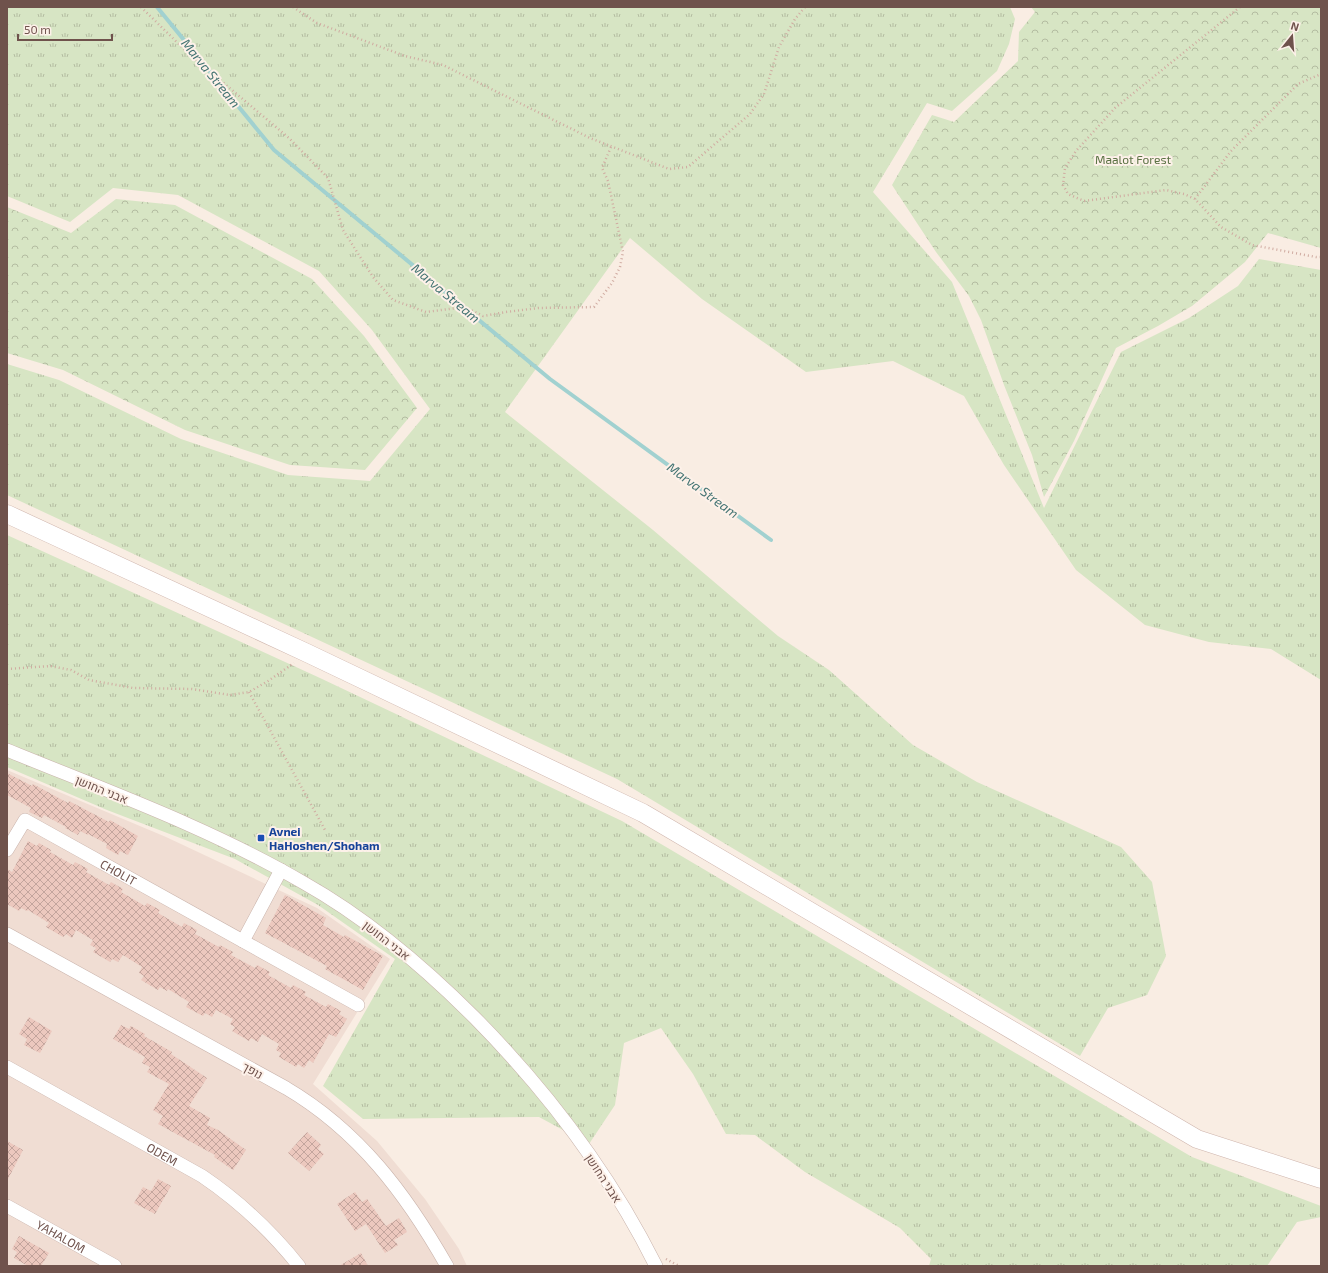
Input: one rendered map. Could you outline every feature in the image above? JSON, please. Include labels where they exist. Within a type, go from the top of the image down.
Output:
[{"type":"main road","points":[[7,514],[307,653],[643,813],[1197,1139],[1321,1180]]},
{"type":"street","name":"אבני החושן","points":[[7,750],[200,830],[281,870],[354,915],[399,948],[421,966],[458,1001],[494,1038],[547,1099],[593,1159],[622,1205],[656,1266]]},
{"type":"street","name":"CHOLIT","points":[[7,850],[25,820],[358,1005]]},
{"type":"street","points":[[243,941],[281,870]]},
{"type":"street","name":"נופך","points":[[7,934],[286,1088],[327,1116],[360,1145],[386,1174],[420,1221],[447,1266]]},
{"type":"street","name":"ODEM","points":[[7,1067],[202,1176],[229,1195],[253,1216],[280,1243],[299,1266]]},
{"type":"street","name":"YAHALOM","points":[[7,1206],[116,1266]]},
{"type":"path","points":[[141,7],[188,53],[289,138],[328,178],[343,230],[373,277],[393,300],[426,312],[465,307],[483,316],[538,308],[594,307],[612,283],[620,268],[623,252],[608,181],[602,168],[611,147]]},
{"type":"path","points":[[293,7],[317,23],[405,56],[443,65],[590,138],[668,169],[688,167],[750,114],[764,94],[780,47],[795,19],[805,7]]},
{"type":"path","points":[[1240,7],[1115,108],[1076,151],[1065,168],[1063,185],[1068,194],[1084,201],[1166,190],[1184,194],[1196,199],[1221,228],[1252,245],[1321,257]]},
{"type":"path","points":[[1196,199],[1230,151],[1298,84],[1321,74]]},
{"type":"path","points":[[7,669],[50,666],[71,670],[89,680],[133,688],[192,689],[230,695],[249,692],[280,674],[307,653]]},
{"type":"path","points":[[249,692],[326,830]]},
{"type":"shaded area","points":[[7,770],[166,837],[317,908],[390,959],[313,1084],[377,1141],[425,1199],[459,1249],[467,1266],[7,1266]]},
{"type":"green space","points":[[7,7],[1010,7],[1015,19],[1009,44],[997,71],[952,111],[927,103],[873,192],[952,282],[1044,508],[1121,352],[1189,318],[1238,286],[1259,259],[1321,270],[1321,680],[1271,649],[1209,642],[1145,625],[1076,570],[1004,465],[964,396],[893,361],[806,372],[702,299],[630,238],[505,412],[653,530],[778,636],[829,670],[913,745],[977,782],[1121,847],[1152,882],[1166,956],[1147,995],[1108,1008],[1080,1056],[617,779],[7,495],[7,364],[59,380],[181,439],[288,475],[370,481],[430,409],[372,330],[319,271],[178,195],[113,188],[70,222],[7,196]]},
{"type":"green space","name":"Maalot Forest","points":[[1031,7],[1321,7],[1321,248],[1268,233],[1245,262],[1192,306],[1116,348],[1074,441],[1044,497],[1032,455],[1004,385],[981,320],[969,296],[936,252],[892,185],[932,115],[954,122],[1018,61],[1019,32],[1035,12]]},
{"type":"green space","points":[[116,199],[175,205],[312,279],[364,336],[417,408],[365,470],[290,465],[185,430],[63,370],[7,353],[7,207],[71,233]]},
{"type":"green space","points":[[7,535],[320,678],[622,821],[1192,1157],[1321,1206],[1321,1217],[1297,1222],[1267,1266],[929,1266],[931,1259],[900,1228],[805,1172],[755,1135],[726,1134],[693,1074],[661,1028],[624,1043],[615,1105],[589,1144],[539,1117],[363,1119],[323,1086],[395,959],[318,905],[235,859],[107,810],[7,767]]},
{"type":"building","points":[[7,773],[32,786],[33,784],[68,803],[69,801],[109,822],[110,820],[138,836],[128,855],[120,851],[118,855],[106,848],[107,844],[88,834],[80,831],[78,835],[44,815],[42,818],[29,812],[31,808],[7,795]]},
{"type":"building","points":[[28,841],[37,846],[39,843],[51,850],[50,852],[73,865],[75,862],[88,869],[86,872],[109,885],[111,882],[123,889],[121,892],[145,906],[147,903],[160,910],[158,913],[182,927],[184,923],[197,930],[195,934],[219,947],[220,945],[233,952],[231,955],[255,968],[257,965],[270,972],[268,975],[291,988],[293,985],[306,992],[304,995],[326,1007],[328,1004],[341,1011],[339,1014],[347,1019],[336,1037],[329,1034],[313,1063],[309,1060],[304,1068],[298,1064],[296,1067],[279,1057],[281,1053],[276,1050],[279,1044],[262,1034],[258,1042],[251,1038],[249,1041],[232,1031],[235,1027],[230,1024],[233,1019],[216,1010],[212,1017],[205,1013],[203,1016],[186,1007],[189,1002],[168,989],[167,991],[160,987],[158,990],[141,980],[144,976],[139,973],[142,967],[123,955],[118,962],[112,959],[110,962],[93,952],[96,948],[90,945],[93,940],[76,930],[72,938],[66,934],[63,937],[46,927],[49,923],[28,910],[27,911],[21,908],[19,911],[7,904],[7,869],[12,872]]},
{"type":"building","points":[[285,895],[326,918],[323,925],[344,937],[345,935],[383,956],[363,990],[325,969],[327,966],[265,933]]},
{"type":"building","points":[[29,1017],[52,1031],[40,1053],[24,1045],[27,1039],[19,1034]]},
{"type":"building","points":[[121,1025],[129,1029],[131,1026],[145,1034],[144,1036],[172,1052],[171,1054],[207,1078],[189,1106],[210,1118],[207,1125],[218,1130],[246,1150],[233,1170],[214,1157],[215,1155],[158,1124],[163,1116],[153,1110],[169,1084],[147,1072],[150,1067],[142,1063],[145,1057],[113,1039]]},
{"type":"building","points":[[307,1132],[321,1145],[318,1149],[324,1154],[309,1171],[288,1153]]},
{"type":"building","points":[[7,1141],[23,1150],[7,1181]]},
{"type":"building","points":[[158,1179],[171,1186],[155,1214],[134,1203],[143,1187],[151,1191]]},
{"type":"building","points":[[355,1192],[362,1202],[367,1199],[386,1226],[399,1218],[407,1232],[394,1240],[398,1245],[385,1253],[366,1224],[355,1231],[337,1204]]},
{"type":"building","points":[[19,1236],[49,1253],[41,1266],[28,1266],[14,1258],[17,1252],[12,1249]]},
{"type":"building","points":[[361,1253],[368,1266],[339,1266]]},
{"type":"waterway","name":"Marva Stream","points":[[157,7],[274,150],[550,379],[771,540]]},
{"type":"place","name":"Avnei HaHoshen/Shoham","points":[[261,838]]}]
